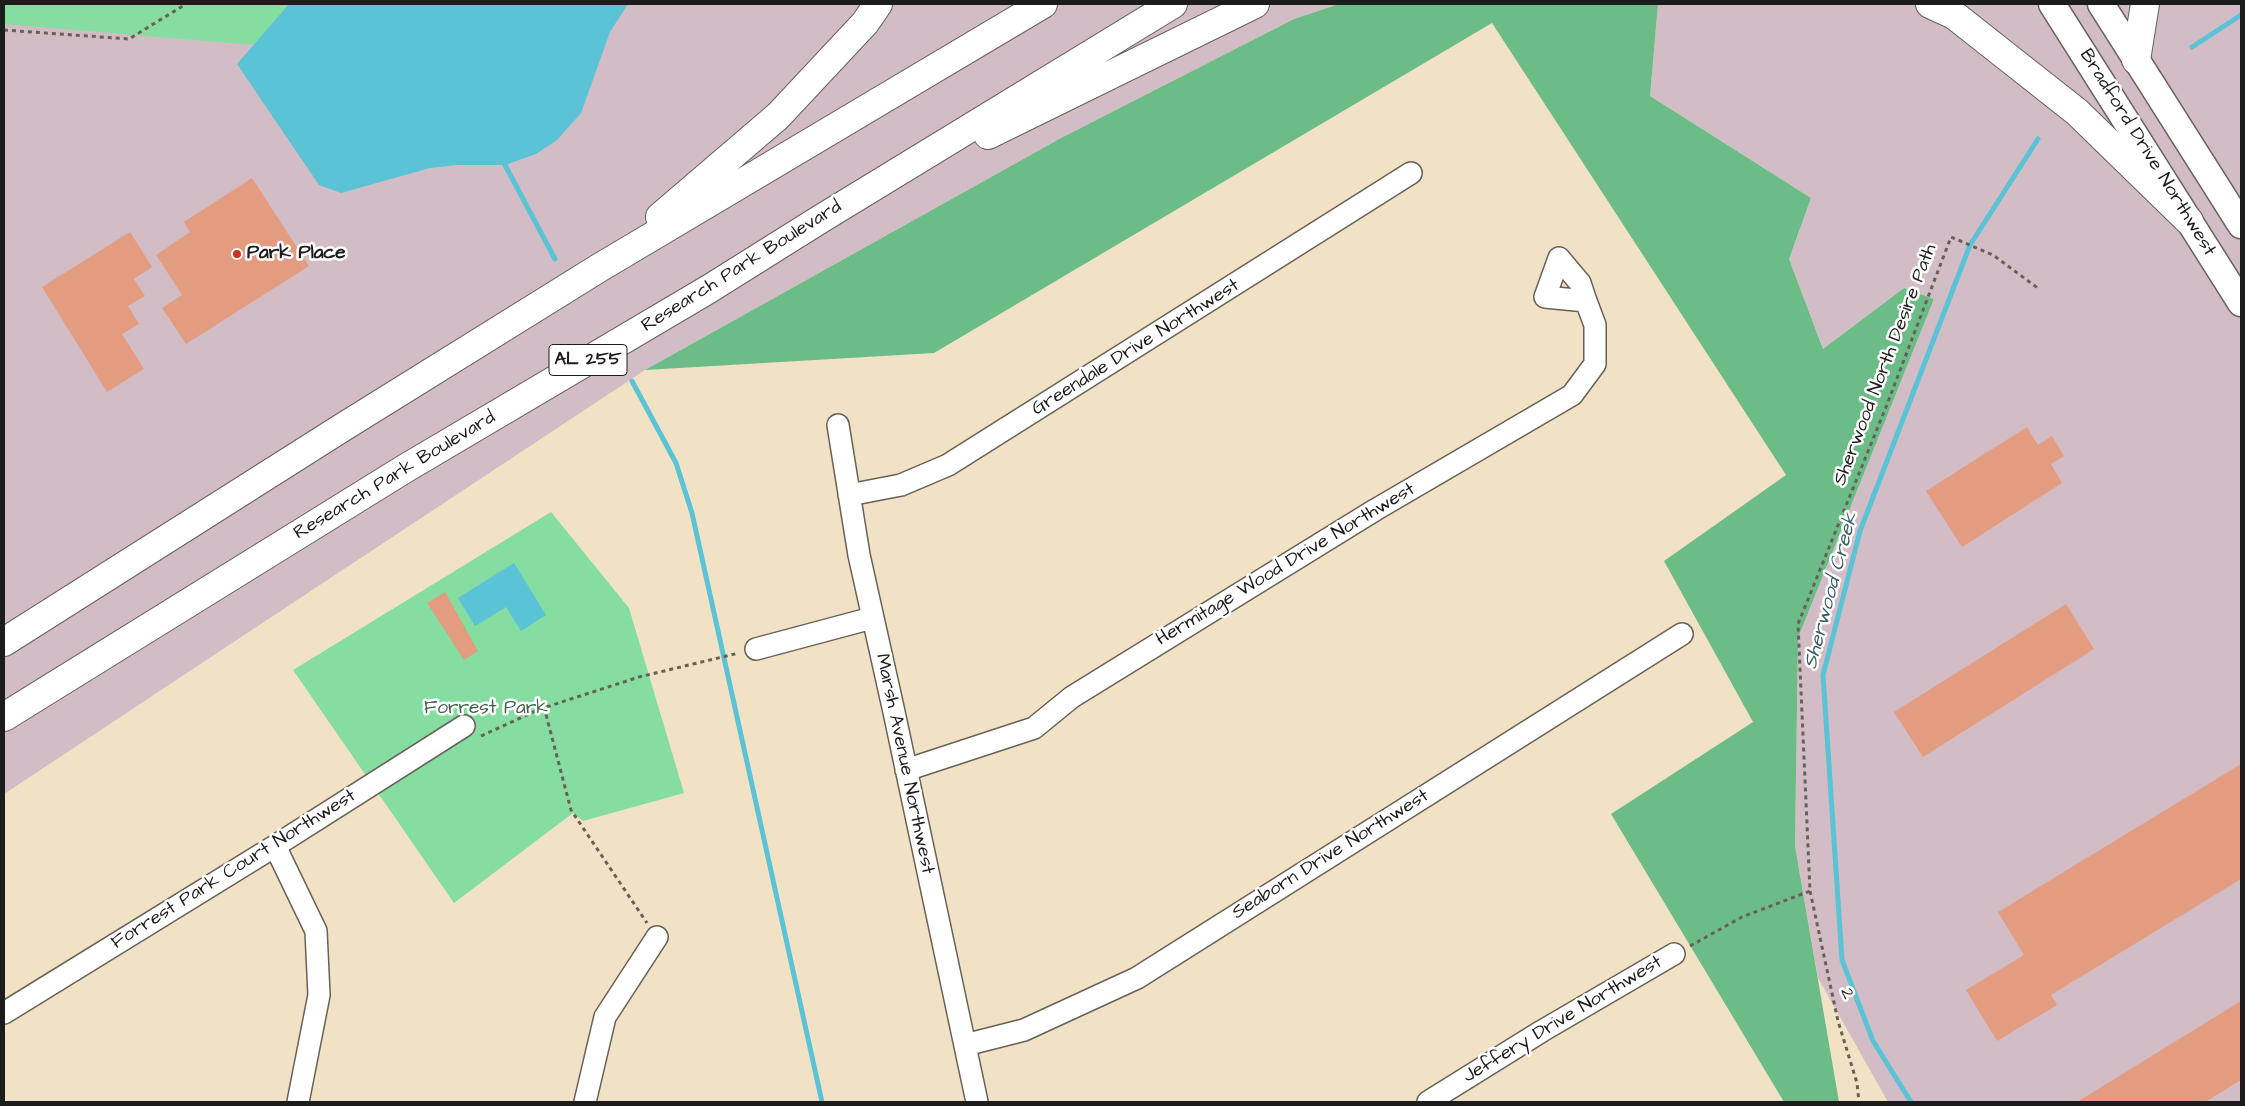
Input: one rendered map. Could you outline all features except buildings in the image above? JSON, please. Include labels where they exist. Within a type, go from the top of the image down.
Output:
[{"type":"highway","points":[[599,268],[778,116],[865,23],[878,4]]},
{"type":"highway","points":[[4,642],[332,434],[599,268],[1042,4]]},
{"type":"highway","name":"Research Park Boulevard","points":[[4,717],[406,468],[709,289],[1173,4]]},
{"type":"highway","points":[[819,220],[1255,4]]},
{"type":"highway","points":[[1930,4],[1954,15],[2077,112],[2189,221]]},
{"type":"highway","points":[[2136,60],[2145,4]]},
{"type":"main road","name":"Bradford Drive Northwest","points":[[2052,4],[2241,303]]},
{"type":"main road","points":[[2100,4],[2241,225]]},
{"type":"street","name":"Greendale Drive Northwest","points":[[849,494],[901,485],[948,465],[1411,173]]},
{"type":"street","name":"Hermitage Wood Drive Northwest","points":[[906,770],[1034,728],[1072,697],[1223,603],[1374,510],[1572,395],[1595,364],[1595,326],[1586,301]]},
{"type":"street","name":"Marsh Avenue Northwest","points":[[838,425],[872,618],[977,1102]]},
{"type":"street","points":[[746,652],[872,618]]},
{"type":"street","name":"Seaborn Drive Northwest","points":[[965,1045],[1024,1030],[1137,978],[1682,634]]},
{"type":"street","name":"Forrest Park Court Northwest","points":[[4,1013],[275,846],[469,733]]},
{"type":"street","points":[[275,846],[316,932],[319,994],[298,1102]]},
{"type":"street","points":[[585,1102],[606,1016],[657,937]]},
{"type":"street","name":"Jeffery Drive Northwest","points":[[1428,1102],[1542,1031],[1674,954]]},
{"type":"path","points":[[4,30],[129,40],[186,4]]},
{"type":"path","name":"Sherwood North Desire Path","points":[[1810,891],[1798,624],[1886,407],[1951,237],[1993,255],[2039,289]]},
{"type":"path","points":[[469,733],[489,731],[544,707],[639,677],[746,652]]},
{"type":"path","points":[[544,707],[571,810],[657,937]]},
{"type":"path","points":[[1674,954],[1742,917],[1810,891]]},
{"type":"path","name":"2","points":[[1810,891],[1838,1021],[1858,1083],[1858,1102]]},
{"type":"shaded area","points":[[4,4],[1339,4],[1294,19],[1061,138],[645,370],[4,794]]},
{"type":"shaded area","points":[[1658,4],[2241,4],[2241,1102],[1888,1102],[1818,978],[1795,846],[1798,638],[1934,299],[1904,288],[1823,349],[1789,259],[1811,198],[1650,96]]},
{"type":"green space","points":[[4,4],[289,4],[254,45],[4,24]]},
{"type":"green space","points":[[1339,4],[1658,4],[1650,96],[1811,198],[1789,259],[1823,349],[1904,288],[1934,299],[1798,638],[1795,846],[1839,1102],[1784,1102],[1611,814],[1753,722],[1664,561],[1786,475],[1492,23],[934,353],[645,370],[1061,138],[1294,19]]},
{"type":"green space","name":"Forrest Park","points":[[551,512],[629,608],[684,793],[583,821],[573,813],[454,903],[293,670]]},
{"type":"water","points":[[289,4],[628,4],[610,32],[581,113],[557,140],[536,154],[505,165],[457,165],[430,168],[341,193],[319,185],[237,64]]},
{"type":"water","points":[[514,563],[546,615],[521,631],[506,607],[475,626],[458,598]]},
{"type":"waterway","name":"Sherwood Creek","points":[[2192,47],[2241,15]]},
{"type":"waterway","name":"Sherwood Creek","points":[[1911,1102],[1873,1041],[1842,960],[1823,675],[1860,531],[1970,245],[2038,139]]},
{"type":"waterway","points":[[505,165],[555,259]]},
{"type":"waterway","points":[[632,381],[676,463],[692,513],[822,1102]]},
{"type":"place","name":"Park Place","points":[[237,254]]}]
